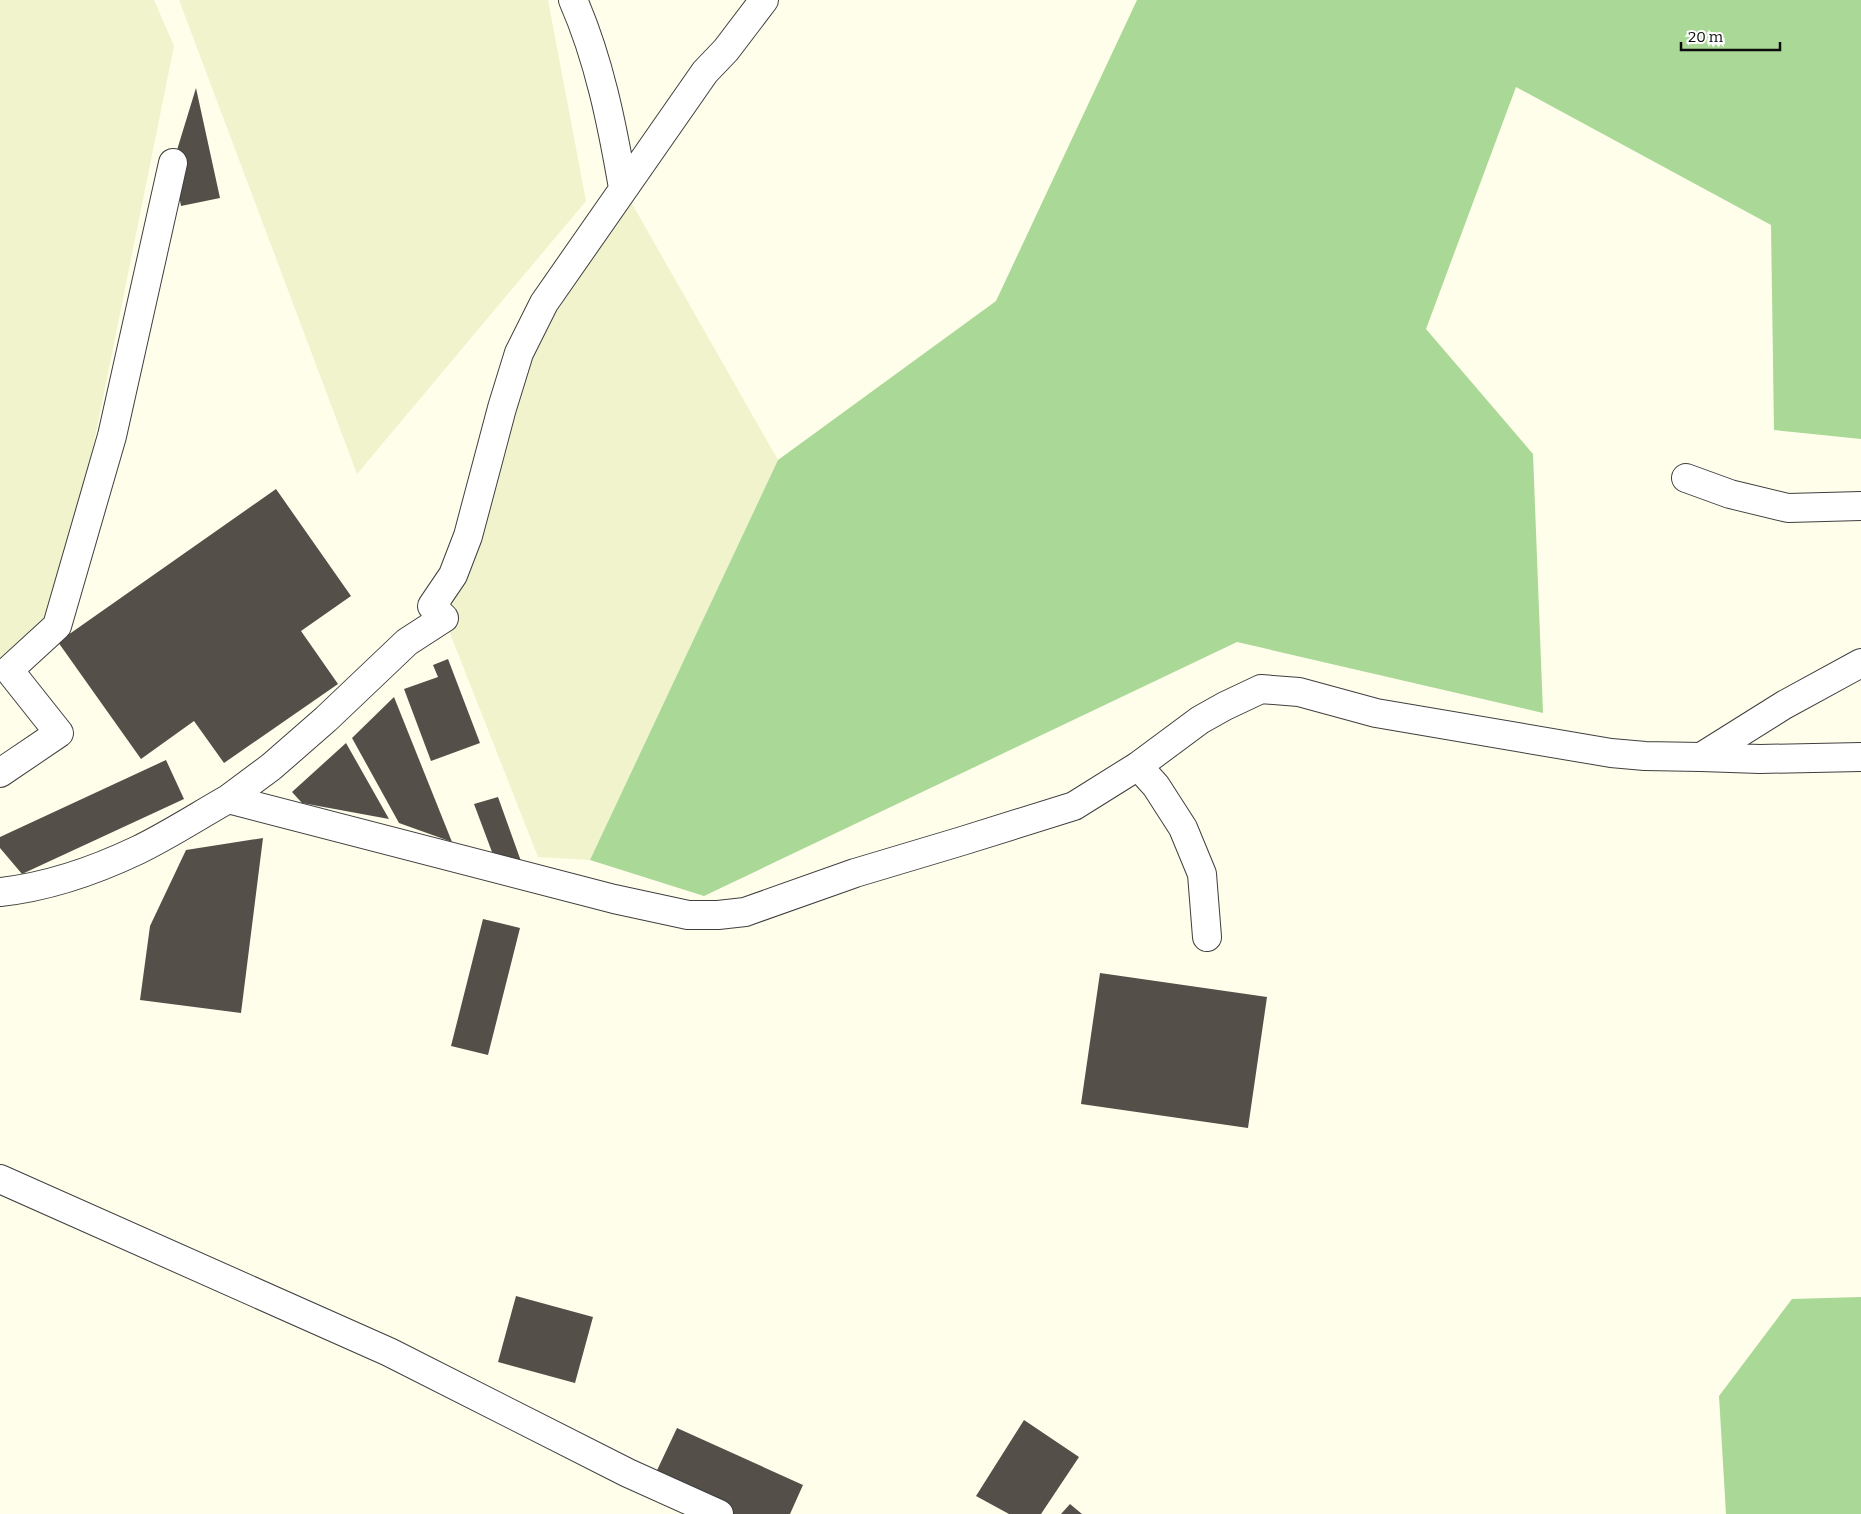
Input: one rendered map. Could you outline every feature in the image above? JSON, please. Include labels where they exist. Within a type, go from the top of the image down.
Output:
[{"type":"street","points":[[573,0],[602,85],[615,138],[623,188]]},
{"type":"street","points":[[0,892],[20,890],[78,874],[138,850],[228,799],[271,767],[407,642],[444,618],[432,606],[453,576],[468,536],[518,353],[544,303],[623,188],[705,72],[726,50],[764,0]]},
{"type":"street","points":[[0,774],[59,733],[9,670],[57,626],[112,436],[173,162]]},
{"type":"street","points":[[1686,478],[1730,494],[1788,508],[1861,506]]},
{"type":"street","points":[[1701,756],[1784,705],[1861,663]]},
{"type":"street","points":[[228,799],[614,899],[688,915],[718,915],[745,912],[855,873],[1074,806],[1138,766],[1200,720],[1261,689],[1299,692],[1376,713],[1611,753],[1645,756],[1760,759],[1861,757]]},
{"type":"street","points":[[1138,766],[1156,786],[1184,828],[1202,874],[1207,937]]},
{"type":"street","points":[[0,1179],[389,1352],[628,1473],[719,1514]]},
{"type":"green space","points":[[0,0],[154,0],[174,46],[57,626],[0,660]]},
{"type":"green space","points":[[179,0],[548,0],[586,201],[357,474]]},
{"type":"green space","points":[[1137,0],[1861,0],[1861,439],[1774,430],[1771,225],[1516,87],[1426,329],[1533,454],[1543,713],[1237,642],[704,896],[590,860],[778,460],[996,301]]},
{"type":"green space","points":[[623,188],[778,460],[590,860],[538,857],[444,618],[544,303]]},
{"type":"green space","points":[[1861,1297],[1861,1514],[1726,1514],[1719,1396],[1792,1299]]},
{"type":"building","points":[[196,88],[220,198],[181,206],[173,163]]},
{"type":"building","points":[[276,489],[351,596],[301,631],[338,684],[224,763],[194,721],[141,759],[58,642]]},
{"type":"building","points":[[448,659],[480,743],[431,761],[404,689],[438,677],[433,665]]},
{"type":"building","points":[[394,697],[452,842],[399,823],[352,738]]},
{"type":"building","points":[[346,743],[389,819],[302,803],[292,792]]},
{"type":"building","points":[[166,760],[184,799],[22,874],[0,848],[0,837]]},
{"type":"building","points":[[498,797],[522,864],[492,852],[474,804]]},
{"type":"building","points":[[263,838],[241,1013],[140,1000],[150,926],[186,850]]},
{"type":"building","points":[[483,919],[520,928],[488,1055],[451,1046]]},
{"type":"building","points":[[1100,973],[1267,997],[1248,1128],[1081,1104]]},
{"type":"building","points":[[516,1296],[593,1317],[575,1383],[498,1362]]},
{"type":"building","points":[[1024,1420],[1079,1457],[1041,1514],[1009,1514],[976,1496]]},
{"type":"building","points":[[677,1428],[803,1485],[790,1514],[719,1514],[651,1483]]},
{"type":"building","points":[[1070,1504],[1082,1514],[1061,1514]]}]
